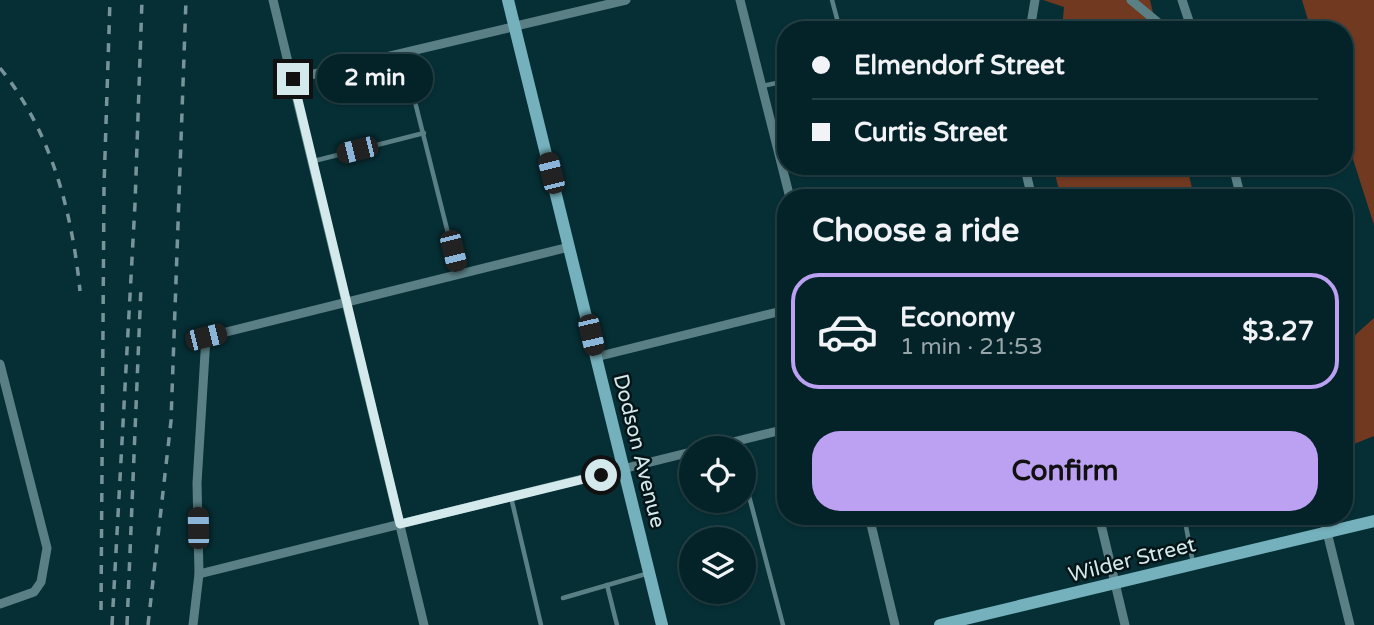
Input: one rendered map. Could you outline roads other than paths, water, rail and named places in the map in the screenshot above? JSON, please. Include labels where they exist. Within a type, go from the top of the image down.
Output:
[{"type":"street","points":[[273,0],[424,625]]},
{"type":"street","name":"Dodson Avenue","points":[[508,0],[662,625]]},
{"type":"street","points":[[293,79],[626,0]]},
{"type":"street","points":[[740,0],[777,148]]},
{"type":"street","points":[[1032,21],[1035,0]]},
{"type":"street","points":[[1131,0],[1156,21]]},
{"type":"street","points":[[1182,0],[1189,21]]},
{"type":"street","points":[[193,625],[199,574],[197,483],[206,337],[569,247]]},
{"type":"street","points":[[596,356],[777,312]]},
{"type":"street","points":[[0,364],[47,548],[41,582],[34,592],[25,598],[0,604]]},
{"type":"street","points":[[756,438],[777,432]]},
{"type":"street","points":[[199,574],[679,455]]},
{"type":"street","name":"Wilder Street","points":[[940,625],[1374,521]]},
{"type":"street","points":[[871,525],[895,625]]},
{"type":"street","points":[[1101,525],[1125,625]]},
{"type":"street","points":[[1325,525],[1350,625]]},
{"type":"lane","points":[[832,0],[838,21]]},
{"type":"lane","points":[[403,53],[458,274]]},
{"type":"lane","points":[[761,86],[777,83]]},
{"type":"lane","points":[[313,161],[424,133]]},
{"type":"lane","points":[[511,497],[541,625]]},
{"type":"lane","points":[[753,513],[783,625]]},
{"type":"lane","points":[[1186,525],[1193,565]]},
{"type":"lane","points":[[563,598],[649,573]]},
{"type":"lane","points":[[607,585],[617,625]]},
{"type":"railway","points":[[101,610],[104,186],[110,0]]},
{"type":"railway","points":[[112,625],[135,204],[142,0]]},
{"type":"railway","points":[[148,625],[171,421],[186,0]]},
{"type":"railway","points":[[0,68],[18,92],[46,145],[65,202],[80,291]]},
{"type":"railway","points":[[127,625],[141,286]]}]
